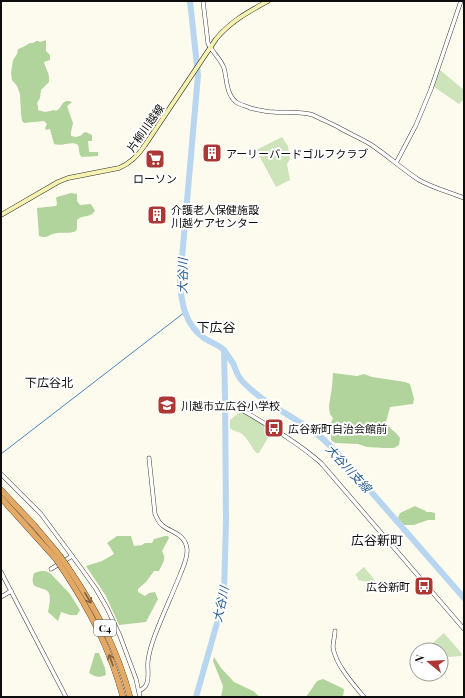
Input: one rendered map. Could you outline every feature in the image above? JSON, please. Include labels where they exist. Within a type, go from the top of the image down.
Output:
[{"type":"highway","name":"C4","points":[[1,490],[34,525],[83,590],[102,623],[116,653],[130,697]]},
{"type":"highway","name":"C4","points":[[1,498],[58,558]]},
{"type":"highway","name":"C4","points":[[65,567],[97,626],[110,656],[123,697]]},
{"type":"main road","name":"片柳川越線","points":[[1,215],[58,182],[68,178],[119,168],[131,162],[143,149],[216,39],[228,26],[248,12],[268,1]]},
{"type":"street","points":[[203,1],[207,39],[210,47],[221,62],[230,93],[236,102],[260,110],[274,112],[298,112],[314,116],[369,144],[396,162],[407,172],[425,183],[464,198]]},
{"type":"street","points":[[396,162],[416,125],[431,88],[461,1]]},
{"type":"street","points":[[239,408],[294,441],[321,463],[464,629]]},
{"type":"street","points":[[139,691],[146,685],[148,679],[147,663],[151,646],[185,560],[187,551],[185,542],[181,536],[162,525],[155,514],[149,458]]},
{"type":"street","points":[[1,474],[41,514],[92,583],[107,608],[120,636],[140,697]]},
{"type":"street","points":[[52,569],[72,556]]},
{"type":"street","points":[[1,572],[66,697]]},
{"type":"street","points":[[1,597],[11,591]]},
{"type":"street","points":[[335,631],[333,646],[338,663],[364,697]]},
{"type":"green space","points":[[46,40],[46,51],[50,55],[50,60],[44,62],[49,82],[41,90],[40,98],[37,103],[38,110],[45,112],[56,111],[64,102],[72,102],[67,106],[73,123],[71,136],[76,137],[86,132],[92,135],[92,141],[88,141],[89,152],[98,152],[98,156],[82,157],[80,155],[78,145],[73,143],[60,145],[54,144],[50,129],[46,130],[45,128],[47,124],[44,121],[24,123],[22,121],[20,94],[17,86],[12,80],[11,73],[13,60],[18,49],[36,41],[40,42]]},
{"type":"green space","points":[[440,70],[464,90],[464,99],[459,104],[434,87]]},
{"type":"green space","points":[[282,137],[288,146],[290,159],[287,164],[290,180],[276,187],[256,150]]},
{"type":"green space","points":[[71,193],[77,194],[77,201],[80,205],[91,204],[95,211],[90,215],[81,217],[77,220],[76,231],[54,234],[47,237],[39,236],[37,208],[56,206],[57,197]]},
{"type":"green space","points":[[333,373],[357,376],[364,374],[372,377],[410,384],[414,399],[413,404],[390,407],[386,422],[400,438],[399,445],[394,448],[367,447],[358,444],[335,443],[331,440],[331,423],[333,418],[330,414],[329,406]]},
{"type":"green space","points":[[241,411],[272,431],[259,453],[256,453],[242,434],[230,428],[230,420]]},
{"type":"green space","points":[[415,506],[426,512],[435,513],[435,520],[428,520],[414,525],[404,525],[398,518],[400,513]]},
{"type":"green space","points":[[117,536],[131,536],[134,546],[152,543],[154,539],[165,536],[168,536],[169,538],[162,551],[164,559],[159,571],[154,571],[146,582],[138,589],[138,592],[145,596],[149,593],[155,592],[158,599],[146,622],[119,625],[106,596],[86,566],[102,561],[114,554],[107,543]]},
{"type":"green space","points":[[364,567],[378,584],[358,580],[357,576],[355,575]]},
{"type":"green space","points":[[41,571],[50,573],[70,594],[80,610],[77,615],[70,615],[61,612],[58,621],[48,612],[50,600],[49,593],[47,590],[35,586],[33,583],[34,573]]},
{"type":"green space","points":[[444,633],[462,654],[461,656],[449,657],[449,642],[434,642]]},
{"type":"green space","points":[[95,653],[99,653],[105,668],[106,675],[101,677],[97,677],[89,673]]},
{"type":"green space","points":[[214,657],[221,668],[234,682],[253,691],[260,697],[221,697],[223,686],[213,661]]},
{"type":"green space","points":[[323,679],[344,689],[343,697],[306,697],[317,681]]},
{"type":"waterway","name":"大谷川","points":[[190,1],[198,75],[180,281],[183,305],[188,320],[198,333],[224,350],[233,363],[239,377],[251,390],[308,427],[320,436],[339,455],[464,598]]},
{"type":"waterway","points":[[1,454],[185,312]]},
{"type":"waterway","name":"大谷川","points":[[196,697],[224,594],[226,520],[224,350]]},
{"type":"place","name":"アーリーバードゴルフクラブ","points":[[212,153]]},
{"type":"place","name":"ローソン","points":[[155,159]]},
{"type":"place","name":"介護老人保健施設 川越ケアセンター","points":[[157,215]]},
{"type":"place","name":"川越市立広谷小学校","points":[[167,405]]},
{"type":"place","name":"広谷新町自治会館前","points":[[274,428]]},
{"type":"place","name":"広谷新町","points":[[424,586]]},
{"type":"district","name":"下広谷","points":[[216,326]]},
{"type":"district","name":"下広谷北","points":[[49,382]]},
{"type":"district","name":"広谷新町","points":[[377,539]]},
{"type":"water label","name":"大谷川支線","points":[[349,468]]}]
